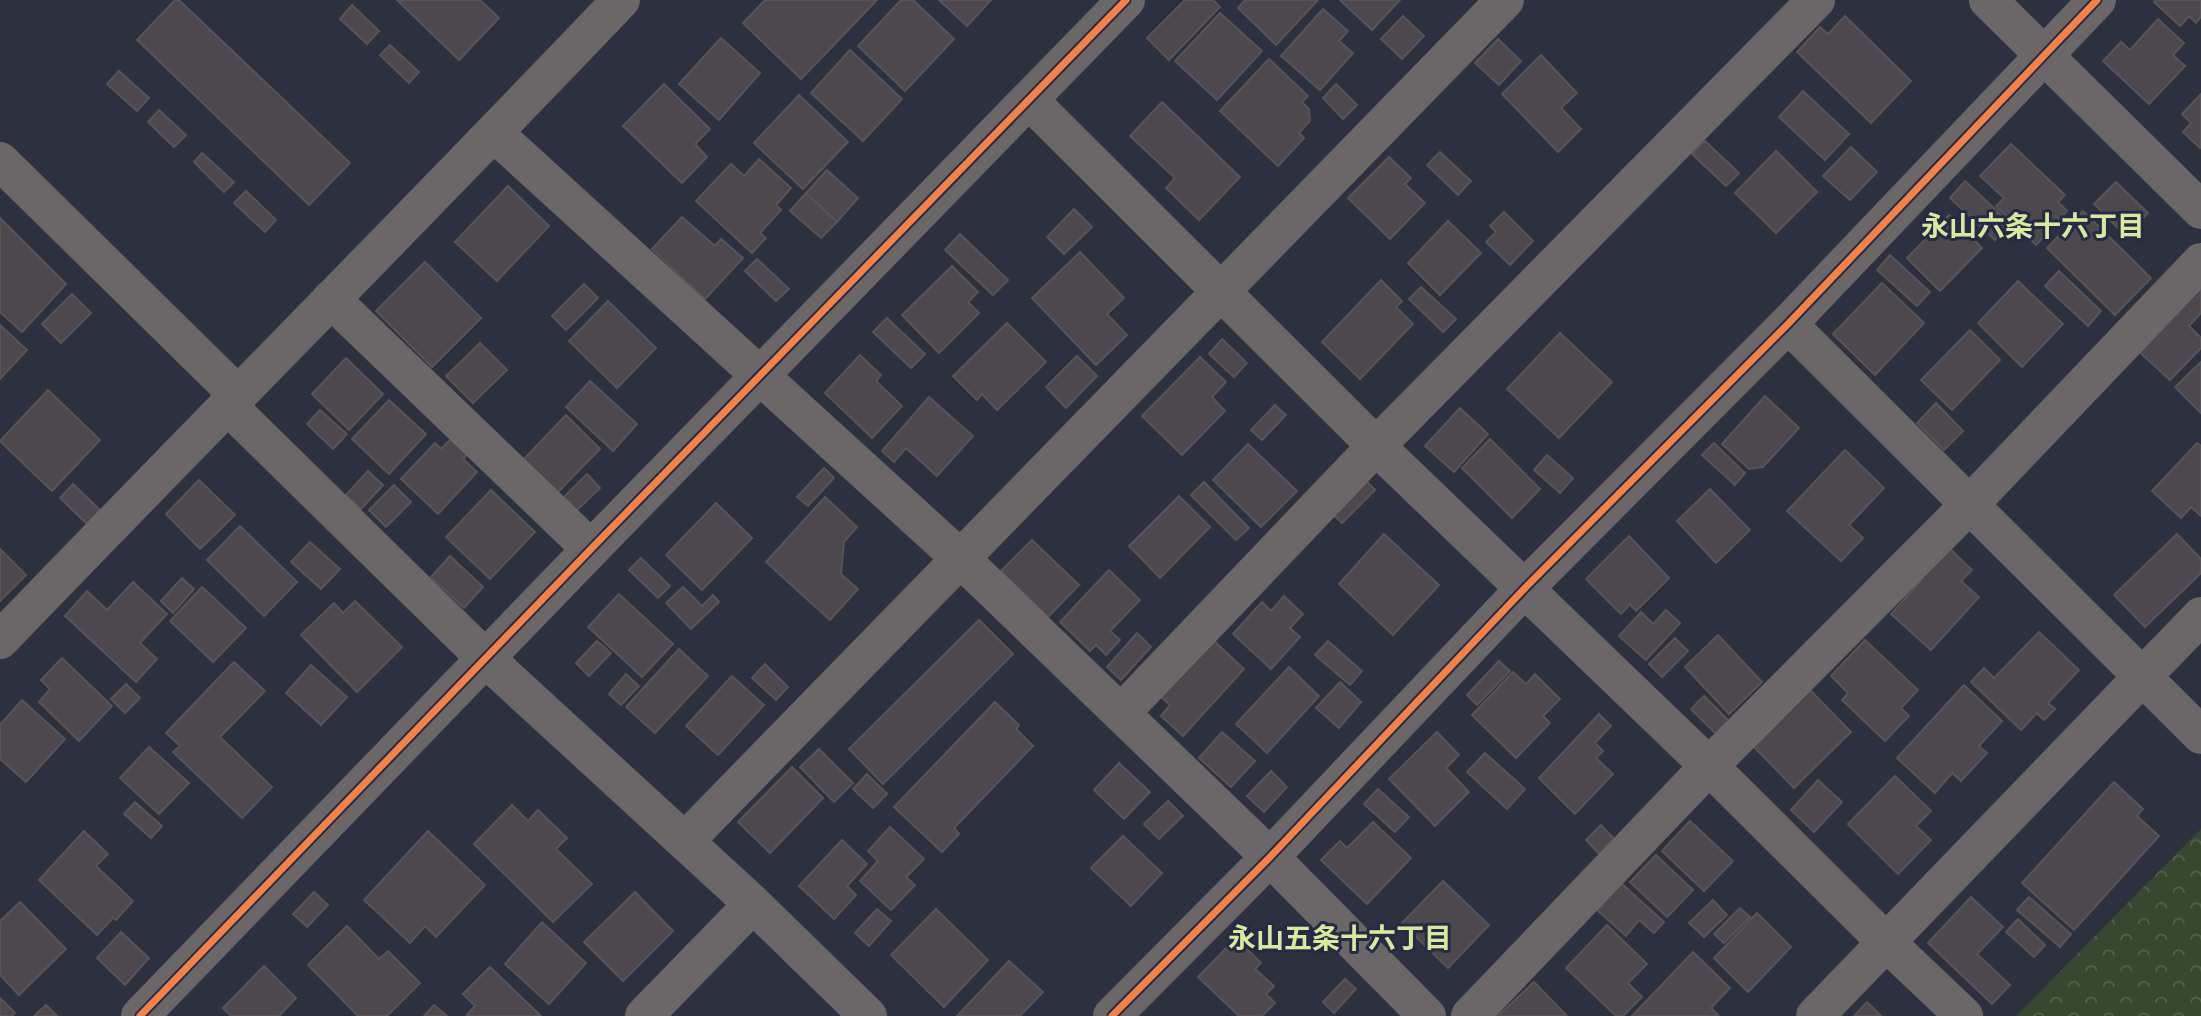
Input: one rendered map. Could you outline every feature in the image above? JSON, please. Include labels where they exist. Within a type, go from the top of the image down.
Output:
[{"type":"street","points":[[0,640],[621,0]]},
{"type":"street","points":[[140,1016],[1126,0]]},
{"type":"street","points":[[685,841],[1505,0]]},
{"type":"street","points":[[1121,713],[1376,446],[1816,0]]},
{"type":"street","points":[[1988,0],[2201,209]]},
{"type":"street","points":[[1112,1016],[1270,857],[1525,588],[1788,324],[2097,0]]},
{"type":"street","points":[[1029,100],[1376,446],[1964,1016]]},
{"type":"street","points":[[494,133],[961,559],[1270,857],[1427,1016]]},
{"type":"street","points":[[0,161],[485,658],[753,904],[868,1016]]},
{"type":"street","points":[[1470,1016],[1709,766],[1970,504],[2201,262]]},
{"type":"street","points":[[331,299],[591,549]]},
{"type":"street","points":[[1788,324],[2201,735]]},
{"type":"street","points":[[1815,1016],[2201,616]]},
{"type":"street","points":[[644,1016],[753,904]]},
{"type":"green space","points":[[2201,829],[2201,1016],[2016,1016]]},
{"type":"building","points":[[175,0],[179,0],[350,163],[309,205],[137,40]]},
{"type":"building","points":[[397,0],[480,0],[499,18],[459,60]]},
{"type":"building","points":[[765,0],[877,0],[801,79],[743,23]]},
{"type":"building","points":[[901,0],[913,0],[954,39],[905,91],[858,46]]},
{"type":"building","points":[[939,0],[991,0],[967,26]]},
{"type":"building","points":[[1185,0],[1213,0],[1220,7],[1169,60],[1147,38]]},
{"type":"building","points":[[1245,0],[1318,0],[1276,45],[1238,8]]},
{"type":"building","points":[[1340,0],[1400,0],[1372,30]]},
{"type":"building","points":[[2201,0],[2201,17],[2196,23],[2189,16],[2180,26],[2154,2]]},
{"type":"building","points":[[352,5],[379,31],[367,44],[340,19]]},
{"type":"building","points":[[1323,9],[1348,31],[1339,41],[1353,53],[1320,90],[1281,56]]},
{"type":"building","points":[[1220,13],[1262,51],[1217,100],[1175,61]]},
{"type":"building","points":[[1403,16],[1424,36],[1402,59],[1381,39]]},
{"type":"building","points":[[1845,16],[1911,81],[1871,123],[1797,52],[1820,27],[1828,34]]},
{"type":"building","points":[[2158,19],[2184,43],[2173,55],[2185,66],[2149,104],[2103,61],[2121,42],[2130,50]]},
{"type":"building","points":[[721,38],[760,73],[719,120],[679,84]]},
{"type":"building","points":[[1498,39],[1521,61],[1499,85],[1475,63]]},
{"type":"building","points":[[390,45],[419,72],[409,83],[380,55]]},
{"type":"building","points":[[850,50],[902,99],[863,141],[811,93]]},
{"type":"building","points":[[1541,55],[1577,93],[1561,108],[1581,129],[1558,152],[1502,94]]},
{"type":"building","points":[[1269,59],[1308,96],[1302,102],[1309,109],[1310,121],[1299,133],[1304,138],[1278,166],[1220,111]]},
{"type":"building","points":[[119,71],[149,98],[137,111],[107,84]]},
{"type":"building","points":[[664,84],[710,129],[695,144],[707,157],[682,183],[623,126]]},
{"type":"building","points":[[1336,84],[1357,105],[1343,119],[1323,98]]},
{"type":"building","points":[[1803,91],[1849,134],[1825,160],[1779,117]]},
{"type":"building","points":[[2201,94],[2200,148],[2183,132],[2191,123],[2182,114]]},
{"type":"building","points":[[799,95],[848,142],[803,189],[754,143]]},
{"type":"building","points":[[1162,102],[1240,177],[1199,220],[1166,188],[1175,178],[1130,136]]},
{"type":"building","points":[[159,110],[186,135],[174,147],[148,122]]},
{"type":"building","points":[[1705,141],[1739,173],[1726,186],[1692,154]]},
{"type":"building","points":[[2011,144],[2065,195],[2058,202],[2067,211],[2036,245],[1996,206],[2004,198],[1980,176]]},
{"type":"building","points":[[1851,147],[1877,172],[1850,200],[1823,176]]},
{"type":"building","points":[[1776,151],[1817,192],[1776,233],[1735,193]]},
{"type":"building","points":[[1440,152],[1471,181],[1458,195],[1427,165]]},
{"type":"building","points":[[202,153],[234,182],[224,192],[194,162]]},
{"type":"building","points":[[1389,157],[1411,178],[1405,184],[1425,203],[1390,239],[1348,198]]},
{"type":"building","points":[[759,159],[791,188],[776,205],[781,210],[760,233],[766,238],[752,253],[696,201],[731,164],[744,176]]},
{"type":"building","points":[[827,170],[858,198],[837,222],[806,193]]},
{"type":"building","points":[[1965,181],[2011,224],[1995,240],[1950,198]]},
{"type":"building","points":[[2116,182],[2148,213],[2126,236],[2094,204]]},
{"type":"building","points":[[508,186],[549,226],[497,281],[455,242]]},
{"type":"building","points":[[246,191],[276,220],[265,232],[234,203]]},
{"type":"building","points":[[806,193],[837,222],[821,238],[790,211]]},
{"type":"building","points":[[1074,209],[1092,227],[1064,254],[1047,237]]},
{"type":"building","points":[[2083,211],[2151,278],[2115,315],[2047,248]]},
{"type":"building","points":[[1504,212],[1533,241],[1510,265],[1486,242],[1496,232],[1490,226]]},
{"type":"building","points":[[1949,215],[1982,248],[1940,291],[1907,258]]},
{"type":"building","points":[[682,217],[715,246],[721,239],[743,258],[705,299],[652,249]]},
{"type":"building","points":[[0,218],[66,284],[22,332],[0,312]]},
{"type":"building","points":[[1448,221],[1481,253],[1440,295],[1408,263]]},
{"type":"building","points":[[960,234],[1008,280],[993,295],[945,250]]},
{"type":"building","points":[[1080,252],[1124,298],[1107,314],[1127,335],[1096,365],[1032,298]]},
{"type":"building","points":[[1890,255],[1930,292],[1917,306],[1877,270]]},
{"type":"building","points":[[757,259],[789,289],[776,301],[745,271]]},
{"type":"building","points":[[425,262],[481,318],[432,367],[376,311]]},
{"type":"building","points":[[952,266],[978,292],[968,302],[979,313],[939,353],[902,315]]},
{"type":"building","points":[[2059,271],[2101,311],[2088,326],[2045,286]]},
{"type":"building","points":[[1381,280],[1402,301],[1396,307],[1413,324],[1360,379],[1322,342]]},
{"type":"building","points":[[2201,280],[2201,313],[2189,326],[2201,338],[2201,348],[2170,380],[2135,348]]},
{"type":"building","points":[[2018,281],[2063,324],[2022,367],[1978,323]]},
{"type":"building","points":[[1882,283],[1924,323],[1875,375],[1833,334]]},
{"type":"building","points":[[584,284],[598,298],[566,330],[552,316]]},
{"type":"building","points":[[1421,287],[1456,319],[1443,332],[1409,299]]},
{"type":"building","points":[[72,294],[91,313],[61,343],[42,324]]},
{"type":"building","points":[[608,301],[656,348],[617,388],[569,341]]},
{"type":"building","points":[[887,318],[925,354],[911,368],[873,332]]},
{"type":"building","points":[[1007,323],[1046,362],[997,410],[982,394],[977,400],[953,376]]},
{"type":"building","points":[[0,325],[27,350],[0,379]]},
{"type":"building","points":[[1970,330],[2000,360],[1952,410],[1921,380]]},
{"type":"building","points":[[1560,333],[1612,382],[1559,438],[1507,389]]},
{"type":"building","points":[[1222,339],[1247,363],[1234,377],[1209,354]]},
{"type":"building","points":[[480,343],[507,370],[473,403],[446,376]]},
{"type":"building","points":[[860,355],[881,375],[876,381],[902,406],[872,438],[825,393]]},
{"type":"building","points":[[1077,356],[1097,376],[1066,408],[1046,387]]},
{"type":"building","points":[[1200,357],[1226,382],[1212,397],[1225,411],[1182,455],[1142,416]]},
{"type":"building","points":[[346,358],[383,394],[349,430],[312,394]]},
{"type":"building","points":[[2201,362],[2201,413],[2175,387]]},
{"type":"building","points":[[590,381],[637,424],[613,451],[566,407]]},
{"type":"building","points":[[48,390],[100,440],[52,491],[0,441]]},
{"type":"building","points":[[1765,396],[1799,428],[1763,467],[1749,469],[1722,444]]},
{"type":"building","points":[[929,397],[973,436],[937,476],[906,448],[894,462],[882,451]]},
{"type":"building","points":[[389,400],[426,434],[389,474],[352,439]]},
{"type":"building","points":[[1936,403],[1963,431],[1944,450],[1917,423]]},
{"type":"building","points":[[1275,405],[1286,415],[1262,440],[1251,430]]},
{"type":"building","points":[[1460,408],[1488,434],[1454,472],[1425,446]]},
{"type":"building","points":[[320,410],[347,434],[333,449],[307,424]]},
{"type":"building","points":[[566,415],[600,449],[557,493],[523,460]]},
{"type":"building","points":[[454,436],[469,452],[463,459],[477,472],[438,514],[401,479],[435,443],[441,449]]},
{"type":"building","points":[[1490,439],[1540,489],[1512,518],[1462,468]]},
{"type":"building","points":[[1714,443],[1745,473],[1735,485],[1702,455]]},
{"type":"building","points":[[2197,443],[2201,446],[2201,516],[2191,507],[2181,518],[2152,491]]},
{"type":"building","points":[[1248,444],[1297,491],[1261,527],[1213,480]]},
{"type":"building","points":[[1845,450],[1884,488],[1849,525],[1863,538],[1841,561],[1787,511]]},
{"type":"building","points":[[1547,455],[1573,478],[1560,493],[1534,470]]},
{"type":"building","points":[[824,468],[834,478],[808,506],[797,497]]},
{"type":"building","points":[[368,471],[383,485],[361,509],[346,495]]},
{"type":"building","points":[[587,474],[600,488],[576,511],[563,498]]},
{"type":"building","points":[[1361,476],[1375,490],[1342,523],[1327,509]]},
{"type":"building","points":[[199,480],[235,515],[200,549],[166,514]]},
{"type":"building","points":[[1204,482],[1249,528],[1236,540],[1191,495]]},
{"type":"building","points":[[73,484],[100,510],[87,524],[60,498]]},
{"type":"building","points":[[394,485],[411,502],[386,527],[369,510]]},
{"type":"building","points":[[1710,489],[1750,530],[1716,563],[1677,521]]},
{"type":"building","points":[[491,490],[535,532],[490,579],[446,537]]},
{"type":"building","points":[[1179,496],[1210,527],[1160,578],[1129,546]]},
{"type":"building","points":[[825,497],[857,527],[844,542],[841,574],[858,589],[830,620],[766,562]]},
{"type":"building","points":[[716,503],[752,538],[702,590],[666,555]]},
{"type":"building","points":[[240,526],[297,582],[264,616],[207,560]]},
{"type":"building","points":[[1384,534],[1439,585],[1393,635],[1339,584]]},
{"type":"building","points":[[2177,534],[2201,559],[2201,573],[2145,627],[2114,595]]},
{"type":"building","points":[[1629,536],[1669,578],[1636,611],[1630,604],[1621,614],[1586,579]]},
{"type":"building","points":[[1032,540],[1079,585],[1048,617],[1001,571]]},
{"type":"building","points":[[310,542],[340,569],[321,589],[291,562]]},
{"type":"building","points":[[1946,545],[1972,570],[1961,581],[1979,597],[1931,650],[1891,614],[1921,581],[1917,577]]},
{"type":"building","points":[[0,549],[26,575],[0,601]]},
{"type":"building","points":[[450,556],[483,587],[464,608],[431,577]]},
{"type":"building","points":[[641,558],[670,586],[658,598],[629,570]]},
{"type":"building","points":[[1109,570],[1140,600],[1110,631],[1120,640],[1106,655],[1096,645],[1090,651],[1060,622]]},
{"type":"building","points":[[182,578],[194,589],[173,613],[161,601]]},
{"type":"building","points":[[133,582],[167,614],[140,643],[157,659],[136,682],[65,616],[87,591],[107,610]]},
{"type":"building","points":[[202,587],[246,628],[213,662],[170,621]]},
{"type":"building","points":[[683,587],[702,606],[713,595],[719,602],[691,629],[666,603]]},
{"type":"building","points":[[619,594],[673,644],[642,677],[588,627]]},
{"type":"building","points":[[1284,596],[1303,614],[1290,628],[1300,637],[1271,669],[1233,634],[1262,602],[1271,611]]},
{"type":"building","points":[[355,601],[402,647],[357,692],[301,635],[334,603],[343,613]]},
{"type":"building","points":[[1666,610],[1680,623],[1646,660],[1619,636],[1641,612],[1653,624]]},
{"type":"building","points":[[979,620],[1013,654],[883,784],[849,749]]},
{"type":"building","points":[[2039,632],[2079,670],[2048,703],[2055,709],[2044,720],[2037,713],[2021,730],[1971,682],[1984,668],[1994,678]]},
{"type":"building","points":[[1137,633],[1151,647],[1121,680],[1107,667]]},
{"type":"building","points":[[1718,635],[1762,682],[1729,714],[1685,667]]},
{"type":"building","points":[[1675,638],[1688,651],[1662,677],[1649,664]]},
{"type":"building","points":[[1212,639],[1244,669],[1183,736],[1161,716],[1170,705],[1160,696]]},
{"type":"building","points":[[1865,640],[1918,690],[1901,708],[1909,716],[1885,741],[1842,700],[1848,693],[1831,676]]},
{"type":"building","points":[[597,641],[611,653],[589,676],[576,663]]},
{"type":"building","points":[[1328,641],[1362,671],[1350,685],[1315,655]]},
{"type":"building","points":[[679,649],[708,676],[655,733],[626,707]]},
{"type":"building","points":[[62,658],[112,706],[79,741],[39,702],[50,689],[41,680]]},
{"type":"building","points":[[1499,661],[1510,671],[1477,705],[1467,695]]},
{"type":"building","points":[[234,662],[265,691],[220,737],[272,787],[242,818],[173,752],[180,746],[166,733]]},
{"type":"building","points":[[765,664],[788,687],[776,700],[752,678]]},
{"type":"building","points":[[311,665],[347,697],[321,725],[286,693]]},
{"type":"building","points":[[1289,667],[1319,696],[1267,753],[1236,724]]},
{"type":"building","points":[[1513,672],[1526,684],[1535,674],[1560,699],[1543,716],[1550,723],[1516,758],[1472,715]]},
{"type":"building","points":[[626,674],[639,686],[621,705],[609,694]]},
{"type":"building","points":[[732,676],[764,705],[718,755],[686,726]]},
{"type":"building","points":[[1340,682],[1361,702],[1339,728],[1316,708]]},
{"type":"building","points":[[126,684],[140,698],[125,713],[111,699]]},
{"type":"building","points":[[1964,685],[2002,721],[1979,746],[1987,753],[1961,781],[1952,773],[1935,793],[1897,758]]},
{"type":"building","points":[[1807,687],[1851,732],[1794,788],[1750,743]]},
{"type":"building","points":[[1704,696],[1731,723],[1718,736],[1691,709]]},
{"type":"building","points":[[22,700],[65,739],[26,782],[0,759],[0,725]]},
{"type":"building","points":[[995,702],[1019,725],[1016,729],[1033,746],[954,828],[959,834],[942,852],[894,807]]},
{"type":"building","points":[[1599,714],[1611,726],[1595,743],[1603,751],[1596,758],[1613,774],[1575,814],[1539,778]]},
{"type":"building","points":[[1222,732],[1255,761],[1231,787],[1199,758]]},
{"type":"building","points":[[1437,732],[1459,755],[1446,768],[1469,792],[1435,826],[1389,779]]},
{"type":"building","points":[[149,747],[189,783],[159,814],[120,778]]},
{"type":"building","points":[[819,749],[853,783],[834,802],[800,767]]},
{"type":"building","points":[[1485,753],[1525,789],[1507,809],[1467,772]]},
{"type":"building","points":[[1119,763],[1150,792],[1124,819],[1094,790]]},
{"type":"building","points":[[792,767],[823,798],[770,853],[738,822]]},
{"type":"building","points":[[1271,771],[1287,787],[1264,812],[1247,796]]},
{"type":"building","points":[[867,774],[887,794],[873,808],[853,789]]},
{"type":"building","points":[[1895,776],[1931,811],[1916,826],[1931,840],[1898,874],[1848,824]]},
{"type":"building","points":[[1818,780],[1842,802],[1814,832],[1791,810]]},
{"type":"building","points":[[2114,782],[2143,809],[2137,816],[2159,836],[2074,930],[2022,883]]},
{"type":"building","points":[[1378,789],[1409,817],[1395,832],[1364,804]]},
{"type":"building","points":[[1168,801],[1183,816],[1159,839],[1144,824]]},
{"type":"building","points":[[135,802],[162,826],[151,838],[124,814]]},
{"type":"building","points":[[512,805],[528,821],[538,810],[567,838],[556,849],[592,884],[553,922],[474,844]]},
{"type":"building","points":[[1690,821],[1733,861],[1704,891],[1662,851]]},
{"type":"building","points":[[1373,822],[1411,858],[1367,904],[1321,860],[1340,841],[1347,848]]},
{"type":"building","points":[[1601,825],[1617,842],[1602,857],[1586,840]]},
{"type":"building","points":[[890,827],[924,859],[906,877],[915,885],[891,910],[860,881],[878,861],[868,851]]},
{"type":"building","points":[[84,831],[108,854],[96,866],[133,901],[116,920],[113,918],[97,935],[39,880]]},
{"type":"building","points":[[428,831],[485,885],[436,937],[425,926],[410,943],[364,900]]},
{"type":"building","points":[[1123,836],[1162,873],[1131,906],[1091,868]]},
{"type":"building","points":[[842,840],[867,864],[847,886],[856,895],[834,919],[799,886]]},
{"type":"building","points":[[1656,855],[1693,890],[1667,917],[1630,882]]},
{"type":"building","points":[[1443,881],[1489,925],[1448,968],[1402,923]]},
{"type":"building","points":[[1621,883],[1664,922],[1654,933],[1639,920],[1626,936],[1597,910]]},
{"type":"building","points":[[314,892],[328,905],[307,927],[293,914]]},
{"type":"building","points":[[635,892],[673,931],[623,981],[584,942]]},
{"type":"building","points":[[1971,897],[2003,927],[1977,954],[2010,985],[1992,1004],[1928,943]]},
{"type":"building","points":[[2029,897],[2071,934],[2060,947],[2017,910]]},
{"type":"building","points":[[1713,900],[1727,915],[1704,937],[1689,923]]},
{"type":"building","points":[[20,902],[66,949],[19,995],[0,975],[0,921]]},
{"type":"building","points":[[1740,908],[1750,917],[1724,943],[1714,934]]},
{"type":"building","points":[[877,909],[891,921],[869,946],[855,933]]},
{"type":"building","points":[[936,909],[988,960],[944,1007],[891,955]]},
{"type":"building","points":[[1757,913],[1791,947],[1748,992],[1714,958]]},
{"type":"building","points":[[2018,919],[2045,945],[2034,957],[2006,932]]},
{"type":"building","points":[[542,922],[586,963],[549,1004],[505,964]]},
{"type":"building","points":[[1607,925],[1647,964],[1628,983],[1642,997],[1623,1016],[1616,1016],[1566,968]]},
{"type":"building","points":[[347,926],[379,959],[388,951],[420,983],[387,1016],[358,1016],[308,965]]},
{"type":"building","points":[[121,932],[149,958],[125,985],[97,958]]},
{"type":"building","points":[[1236,938],[1261,963],[1255,969],[1274,986],[1266,994],[1275,1003],[1262,1016],[1239,1016],[1198,977]]},
{"type":"building","points":[[1693,952],[1730,988],[1711,1008],[1719,1016],[1632,1016]]},
{"type":"building","points":[[1009,961],[1043,992],[1020,1016],[957,1016]]},
{"type":"building","points":[[264,966],[296,998],[279,1016],[231,1016],[223,1008]]},
{"type":"building","points":[[490,967],[541,1016],[466,1016],[475,1006],[463,994]]},
{"type":"building","points":[[1345,979],[1356,989],[1334,1013],[1323,1002]]},
{"type":"building","points":[[1534,982],[1567,1016],[1498,1016]]},
{"type":"building","points":[[0,998],[15,1013],[12,1016],[0,1016]]},
{"type":"building","points":[[1867,1002],[1881,1016],[1854,1016]]},
{"type":"building","points":[[46,1005],[57,1016],[34,1016]]},
{"type":"building","points":[[434,1005],[447,1016],[424,1016]]},
{"type":"cycle path","points":[[140,1016],[1126,0]]},
{"type":"cycle path","points":[[1112,1016],[1270,857],[1525,588],[1788,324],[2097,0]]},
{"type":"district","name":"永山六条十六丁目","points":[[2033,226]]},
{"type":"district","name":"永山五条十六丁目","points":[[1340,938]]}]
